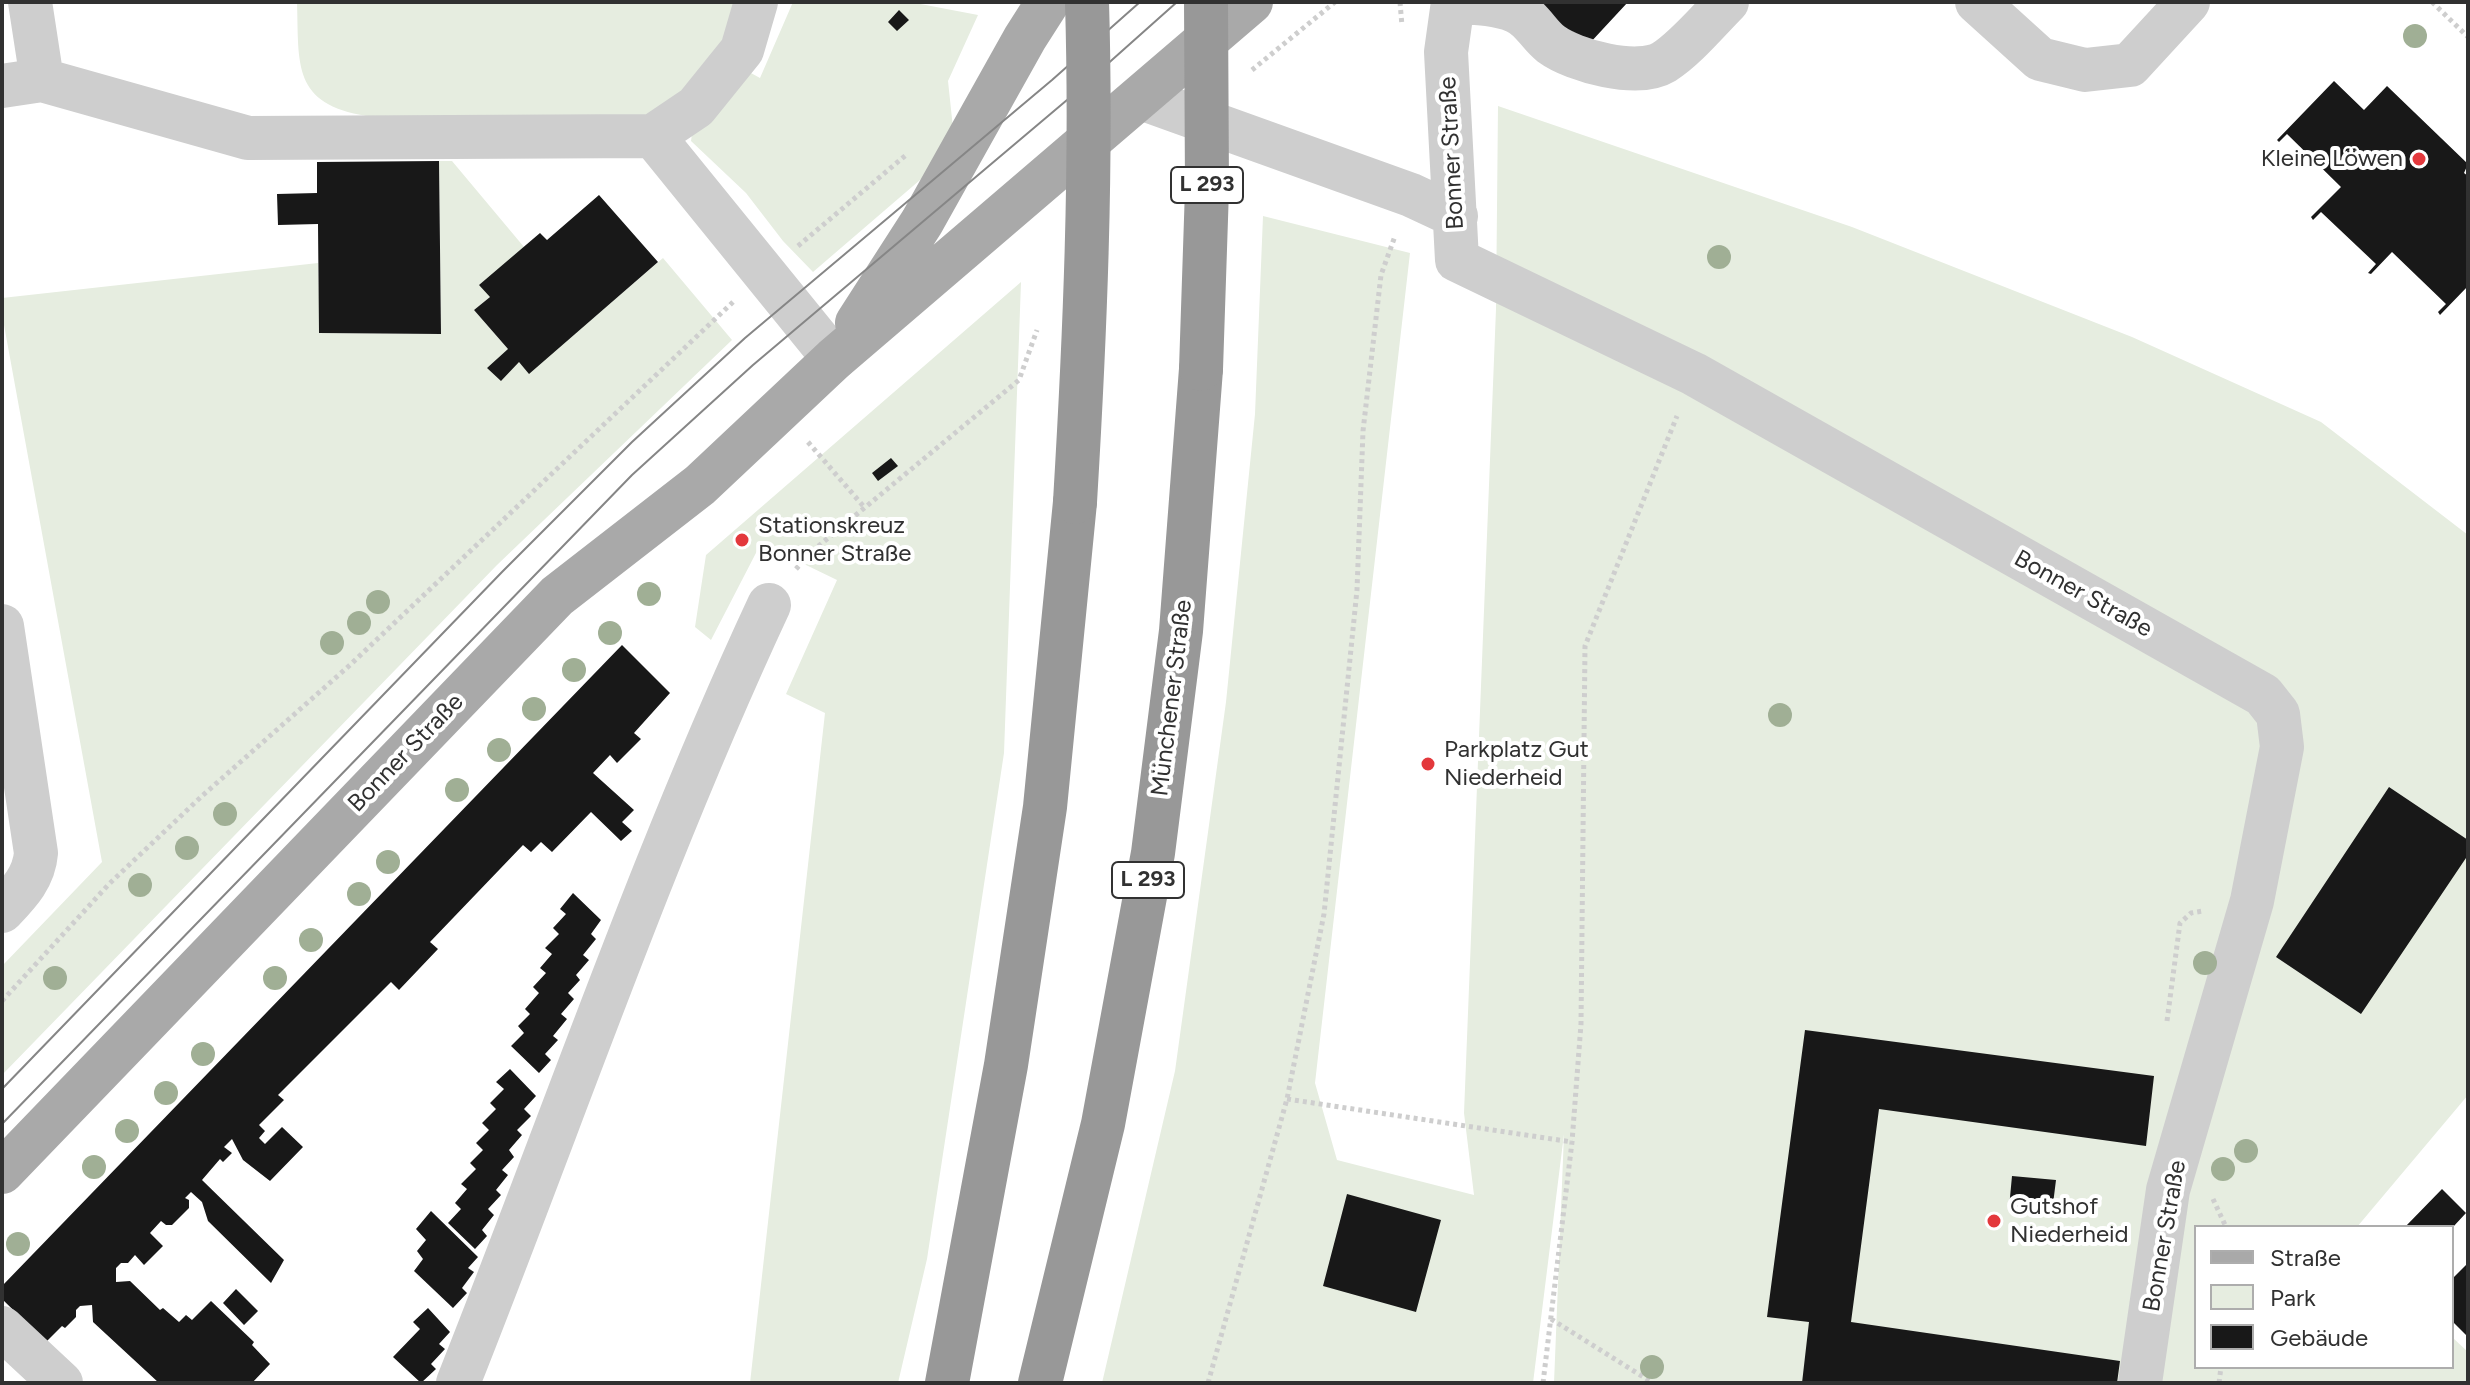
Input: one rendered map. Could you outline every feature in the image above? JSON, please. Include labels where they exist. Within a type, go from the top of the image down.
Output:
[{"type":"highway","points":[[947,1383],[1006,1065],[1043,822],[1075,502],[1088,242],[1090,96],[1087,2]]},
{"type":"highway","name":"Münchener Straße","points":[[1040,1383],[1103,1124],[1153,853],[1181,631],[1201,369],[1207,189],[1206,2]]},
{"type":"main road","name":"Bonner Straße","points":[[834,359],[922,222],[1048,2]]},
{"type":"main road","name":"Bonner Straße","points":[[2,1172],[557,596],[700,485],[834,359],[1251,2]]},
{"type":"street","points":[[30,2],[22,83],[248,138],[653,136],[696,107],[742,50],[756,2]]},
{"type":"street","name":"Bonner Straße","points":[[1431,2],[1446,52]]},
{"type":"street","points":[[1453,2],[1491,4],[1517,11],[1549,43],[1571,55],[1621,68],[1647,68],[1664,62],[1727,2]]},
{"type":"street","name":"Bonner Straße","points":[[1453,2],[1446,52],[1457,260],[1694,374],[2263,695],[2278,714],[2282,747],[2252,901],[2168,1190],[2140,1383]]},
{"type":"street","points":[[1977,2],[2040,59],[2085,70],[2130,65],[2188,2]]},
{"type":"street","points":[[1126,111],[1411,195],[1456,216]]},
{"type":"street","points":[[653,136],[834,359]]},
{"type":"street","points":[[458,1383],[527,1210],[648,887],[726,697],[769,605]]},
{"type":"street","points":[[2,626],[36,853],[35,868],[2,911]]},
{"type":"street","points":[[2,1328],[61,1383]]},
{"type":"path","points":[[2432,2],[2468,37]]},
{"type":"path","points":[[792,250],[913,150]]},
{"type":"path","points":[[1208,1383],[1287,1099],[1324,914],[1357,590],[1363,431],[1381,275],[1395,235]]},
{"type":"path","points":[[2,1001],[109,884],[202,796],[350,665],[714,319]]},
{"type":"path","points":[[769,605],[802,561],[1019,380],[1039,323]]},
{"type":"path","points":[[1543,1383],[1572,1142],[1581,1024],[1585,646],[1694,374]]},
{"type":"path","points":[[781,410],[865,508]]},
{"type":"path","points":[[1287,1099],[1572,1142]]},
{"type":"path","points":[[1551,1319],[1653,1383]]},
{"type":"green space","points":[[297,2],[745,2],[734,47],[654,118],[367,116],[343,110],[325,102],[312,91],[305,78],[298,45]]},
{"type":"green space","points":[[793,2],[910,2],[978,15],[948,81],[953,128],[927,174],[813,272],[783,241],[746,193],[691,141],[694,120],[740,67],[760,78]]},
{"type":"green space","points":[[1498,106],[1852,227],[2132,337],[2321,422],[2468,535],[2468,1095],[2359,1225],[2194,1225],[2194,1369],[2454,1369],[2454,1339],[2468,1352],[2468,1383],[1554,1383],[1564,1134],[1533,1383],[1102,1383],[1175,1071],[1226,702],[1255,414],[1263,216],[1410,253],[1315,1083],[1337,1160],[1474,1195],[1464,1113],[1496,309]]},
{"type":"green space","points":[[439,161],[452,161],[524,247],[490,297],[474,310],[529,373],[663,258],[732,340],[497,565],[2,1075],[2,966],[102,862],[2,314],[2,298],[318,263],[320,333],[441,334]]},
{"type":"green space","points":[[1021,282],[1004,753],[927,1259],[898,1383],[750,1383],[825,713],[786,694],[837,580],[773,549],[757,551],[711,640],[695,627],[706,555]]},
{"type":"building","points":[[1524,2],[1628,2],[1589,44]]},
{"type":"building","points":[[899,10],[909,20],[897,31],[888,22]]},
{"type":"building","points":[[2334,81],[2364,110],[2387,86],[2468,164],[2464,173],[2468,176],[2468,286],[2440,315],[2438,312],[2446,304],[2392,252],[2371,274],[2368,273],[2376,264],[2321,212],[2313,220],[2311,217],[2341,187],[2287,134],[2279,142],[2277,140]]},
{"type":"building","points":[[439,161],[441,334],[319,333],[318,224],[278,225],[277,194],[317,193],[317,162]]},
{"type":"building","points":[[599,195],[658,262],[529,374],[519,362],[501,381],[487,368],[508,349],[474,310],[490,297],[479,285],[540,233],[547,240]]},
{"type":"building","points":[[891,458],[898,466],[878,481],[872,473]]},
{"type":"building","points":[[622,645],[670,693],[634,733],[641,739],[617,763],[610,755],[593,773],[634,810],[622,822],[632,831],[621,841],[591,812],[552,852],[541,842],[531,852],[523,845],[430,942],[438,949],[399,990],[391,982],[278,1095],[284,1100],[259,1125],[265,1131],[259,1138],[265,1144],[282,1127],[303,1147],[270,1181],[243,1160],[232,1139],[224,1147],[232,1153],[223,1162],[220,1159],[202,1180],[284,1260],[271,1283],[208,1221],[202,1202],[191,1192],[185,1198],[189,1200],[189,1208],[172,1225],[161,1221],[150,1233],[163,1246],[144,1265],[135,1255],[128,1263],[121,1263],[116,1268],[116,1282],[130,1281],[160,1310],[163,1308],[179,1322],[186,1315],[192,1320],[211,1301],[254,1342],[252,1345],[270,1364],[252,1383],[159,1383],[93,1322],[92,1305],[80,1306],[76,1317],[46,1342],[2,1299],[2,1286]]},
{"type":"building","points":[[2389,787],[2468,840],[2468,855],[2361,1014],[2276,957]]},
{"type":"building","points":[[573,893],[601,920],[591,934],[596,939],[583,955],[589,960],[576,975],[580,980],[568,993],[574,999],[561,1014],[567,1019],[553,1036],[558,1040],[545,1054],[551,1060],[539,1073],[511,1046],[524,1033],[518,1026],[530,1014],[525,1009],[539,993],[533,987],[546,973],[540,968],[552,954],[545,948],[559,934],[553,928],[566,914],[560,909]]},
{"type":"building","points":[[1805,1030],[2154,1076],[2146,1146],[1879,1109],[1851,1322],[2120,1361],[2117,1383],[1802,1383],[1809,1322],[1767,1317]]},
{"type":"building","points":[[510,1069],[536,1096],[524,1109],[531,1116],[517,1130],[522,1135],[509,1150],[514,1157],[502,1170],[508,1175],[496,1190],[501,1195],[488,1209],[494,1215],[482,1230],[487,1236],[475,1249],[448,1223],[461,1209],[455,1203],[467,1189],[461,1184],[476,1169],[470,1163],[483,1150],[476,1143],[489,1130],[482,1123],[496,1109],[490,1103],[504,1089],[496,1082]]},
{"type":"building","points":[[2012,1176],[2056,1180],[2052,1212],[2009,1208]]},
{"type":"building","points":[[2442,1189],[2466,1213],[2454,1226],[2407,1225]]},
{"type":"building","points":[[1347,1194],[1441,1220],[1416,1312],[1323,1286]]},
{"type":"building","points":[[431,1211],[478,1257],[468,1268],[474,1272],[462,1288],[467,1293],[453,1308],[414,1271],[423,1259],[417,1251],[426,1240],[416,1229]]},
{"type":"building","points":[[2468,1263],[2468,1337],[2454,1323],[2454,1277]]},
{"type":"building","points":[[236,1289],[258,1311],[244,1325],[223,1303]]},
{"type":"building","points":[[428,1308],[450,1332],[439,1344],[445,1349],[431,1364],[436,1369],[421,1383],[393,1357],[420,1329],[413,1322]]},
{"type":"tram line","points":[[2,1089],[502,572],[632,442],[745,338],[1140,2]]},
{"type":"tram line","points":[[2,1124],[632,475],[753,365],[1067,100],[1177,2]]},
{"type":"place","name":"Kleine Löwen","points":[[2419,159]]},
{"type":"place","name":"Stationskreuz Bonner Straße","points":[[742,540]]},
{"type":"place","name":"Parkplatz Gut Niederheid","points":[[1428,764]]},
{"type":"place","name":"Gutshof Niederheid","points":[[1994,1221]]}]
